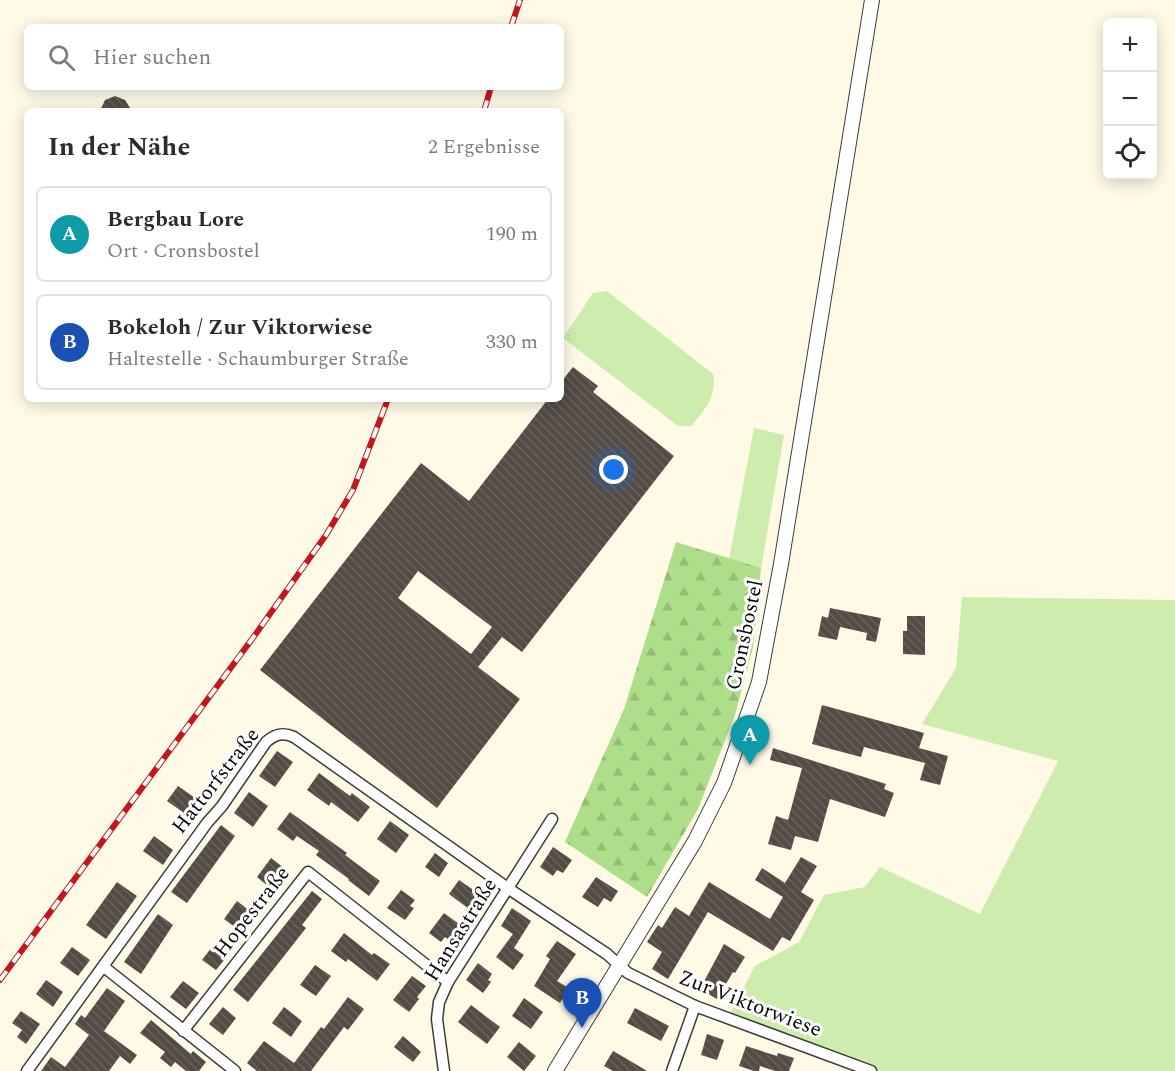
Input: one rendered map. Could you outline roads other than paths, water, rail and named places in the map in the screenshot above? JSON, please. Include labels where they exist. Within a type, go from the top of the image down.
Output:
[{"type":"street","name":"Cronsbostel","points":[[555,1071],[695,841],[724,783],[745,728],[759,682],[872,0]]},
{"type":"street","name":"Hattorfstraße","points":[[27,1071],[274,734],[287,734],[294,737],[620,965]]},
{"type":"street","name":"Hansastraße","points":[[444,1071],[437,1019],[439,1002],[448,982],[552,819]]},
{"type":"street","name":"Hopestraße","points":[[183,1031],[308,872],[448,982]]},
{"type":"street","name":"Zur Viktorwiese","points":[[620,965],[638,978],[695,1006],[871,1071]]},
{"type":"street","points":[[104,967],[235,1071]]},
{"type":"street","points":[[672,1071],[695,1006]]},
{"type":"railway","points":[[512,24],[520,0]]},
{"type":"railway","points":[[485,108],[490,90]]},
{"type":"railway","points":[[0,980],[255,635],[326,535],[353,490],[387,402]]},
{"type":"place","name":"Bergbau Lore","points":[[750,765]]},
{"type":"place","name":"Bokeloh / Zur Viktorwiese","points":[[582,1028]]}]
